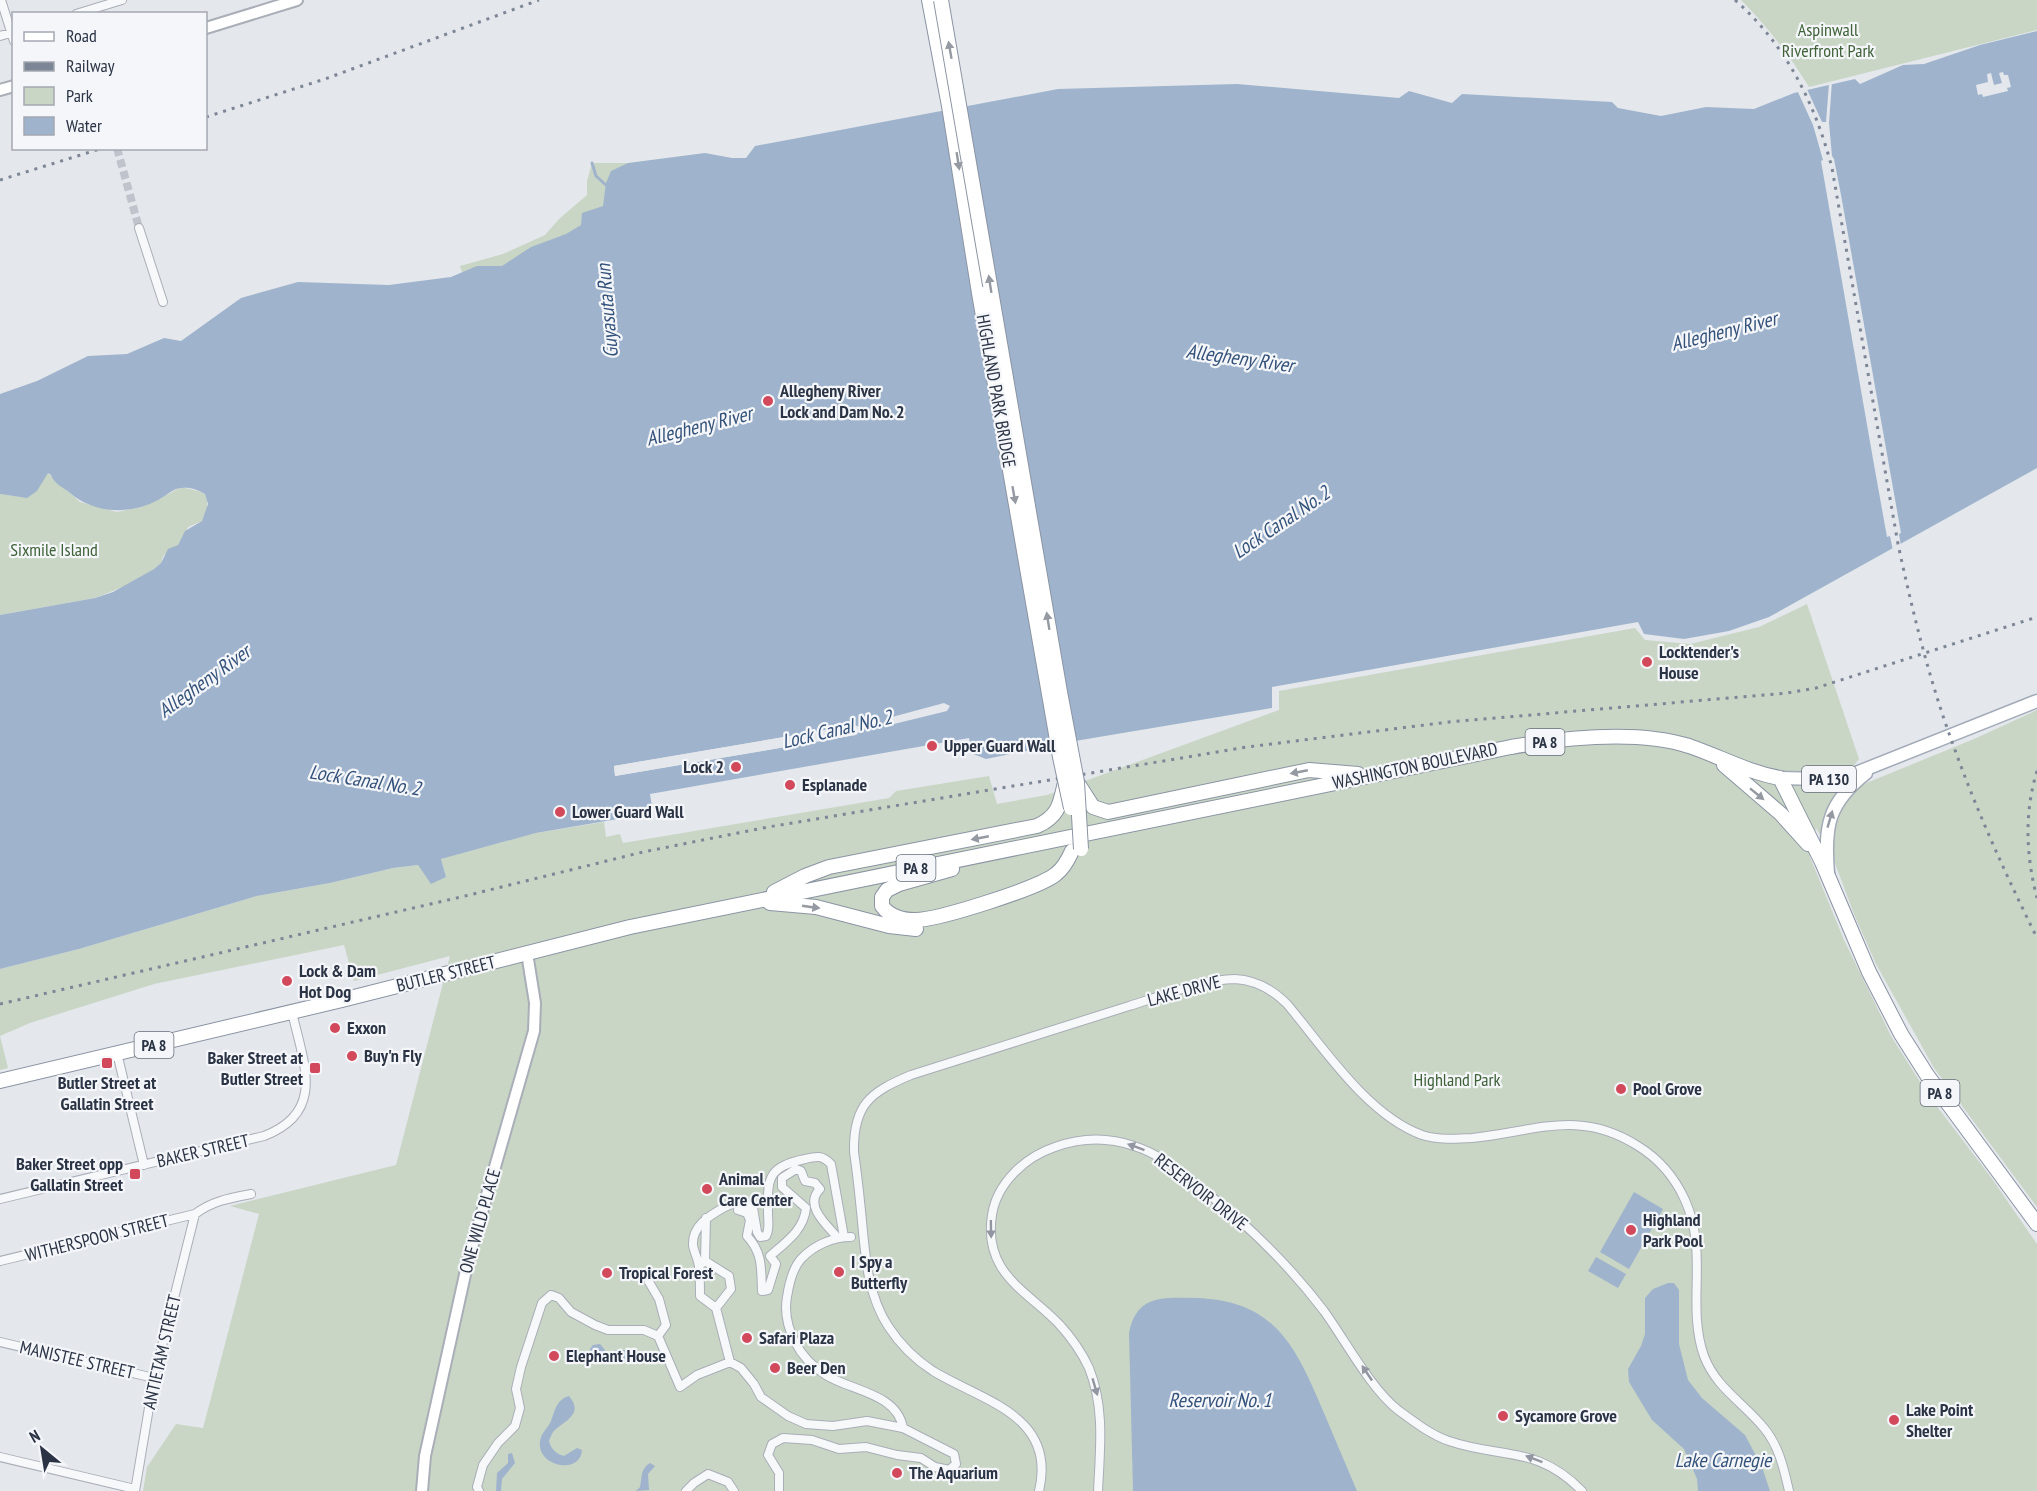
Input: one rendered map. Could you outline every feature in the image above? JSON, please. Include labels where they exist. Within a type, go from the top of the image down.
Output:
[{"type":"highway","name":"HIGHLAND PARK BRIDGE","points":[[929,0],[1016,510],[1071,782]]},
{"type":"highway","name":"HIGHLAND PARK BRIDGE","points":[[941,0],[1060,692],[1071,782]]},
{"type":"highway","name":"WASHINGTON BOULEVARD","points":[[753,901],[1077,845],[1378,774],[1510,747],[1572,739],[1651,738],[1689,746],[1752,772],[1780,778]]},
{"type":"highway","name":"PA 8","points":[[1713,756],[1781,814],[1822,862]]},
{"type":"highway","points":[[1071,782],[1093,807],[1108,812],[1309,771],[1378,774]]},
{"type":"highway","name":"PA 8","points":[[1780,778],[1829,877],[1859,951],[1901,1034],[1928,1076],[2037,1224]]},
{"type":"highway","points":[[753,901],[829,867],[1037,826],[1054,815],[1071,782]]},
{"type":"highway","points":[[753,901],[816,907],[897,928],[932,928],[1050,888],[1074,868],[1077,845],[1073,824],[1071,782]]},
{"type":"highway","points":[[1077,845],[1065,865],[1046,881],[940,917],[922,920],[899,919],[886,912],[881,904],[882,897],[887,890],[899,884],[1077,845]]},
{"type":"highway","name":"BUTLER STREET","points":[[0,1081],[292,1012],[622,928],[753,901]]},
{"type":"main road","points":[[207,28],[280,2],[297,0]]},
{"type":"main road","name":"PA 130","points":[[1780,778],[1831,778],[1851,775],[2037,701]]},
{"type":"main road","points":[[1829,877],[1827,830],[1831,814],[1845,792],[1875,766]]},
{"type":"main road","name":"ONE WILD PLACE","points":[[422,1491],[427,1445],[468,1261],[534,1031],[535,1003],[527,953]]},
{"type":"street","points":[[0,36],[12,32],[1,0]]},
{"type":"street","points":[[83,12],[122,0]]},
{"type":"street","points":[[139,228],[163,303]]},
{"type":"street","name":"LAKE DRIVE","points":[[1038,1491],[1042,1467],[1041,1457],[1034,1437],[1026,1426],[1004,1408],[924,1365],[894,1334],[882,1314],[868,1272],[854,1152],[854,1136],[860,1113],[865,1103],[884,1087],[911,1076],[1148,1000],[1213,982],[1236,979],[1255,983],[1276,993],[1360,1090],[1387,1114],[1413,1131],[1425,1136],[1455,1139],[1483,1137],[1551,1125],[1584,1125],[1602,1129],[1632,1142],[1661,1164],[1679,1188],[1691,1217],[1698,1253],[1696,1318],[1705,1358],[1723,1389],[1756,1419],[1772,1439],[1782,1462],[1789,1491]]},
{"type":"street","name":"BAKER STREET","points":[[0,1199],[264,1136],[279,1130],[293,1119],[305,1097],[307,1078],[292,1012]]},
{"type":"street","points":[[117,1053],[144,1165]]},
{"type":"street","name":"RESERVOIR DRIVE","points":[[1098,1491],[1100,1411],[1096,1388],[1088,1366],[1058,1323],[1008,1277],[996,1256],[991,1232],[998,1194],[1021,1166],[1046,1150],[1078,1141],[1096,1139],[1130,1144],[1150,1152],[1179,1170],[1244,1224],[1273,1252],[1309,1293],[1375,1385],[1399,1410],[1431,1432],[1449,1441],[1533,1458],[1563,1474],[1582,1491]]},
{"type":"street","points":[[740,1207],[748,1205],[753,1208],[756,1232],[760,1237],[766,1236],[769,1231],[768,1205],[771,1176],[777,1168],[790,1162],[819,1155],[831,1164],[844,1238]]},
{"type":"street","points":[[717,1308],[731,1289],[729,1276],[702,1264],[693,1245],[700,1224],[732,1202],[747,1213],[750,1220],[747,1236],[756,1246],[760,1257],[762,1291],[768,1290],[776,1264],[770,1256],[795,1233],[804,1219],[806,1208],[782,1187],[782,1178],[796,1169],[801,1171],[805,1181],[815,1183],[820,1189],[835,1187]]},
{"type":"street","points":[[820,1189],[816,1193],[814,1207],[820,1219],[844,1238]]},
{"type":"street","name":"WITHERSPOON STREET","points":[[0,1261],[195,1214],[205,1206],[251,1194]]},
{"type":"street","name":"ANTIETAM STREET","points":[[135,1490],[154,1378],[195,1214]]},
{"type":"street","points":[[706,1218],[700,1296],[717,1308],[730,1362],[741,1368],[761,1397],[788,1416],[807,1424],[833,1426],[867,1421],[903,1428],[954,1454],[956,1464],[949,1470],[935,1467],[921,1458],[866,1447],[839,1449],[812,1440],[783,1438],[772,1444],[768,1455],[779,1473],[779,1491]]},
{"type":"street","points":[[844,1238],[812,1249],[800,1261],[790,1281],[786,1306],[789,1330],[800,1351],[812,1365],[828,1376],[870,1393],[891,1406],[901,1419],[903,1428]]},
{"type":"street","points":[[649,1282],[659,1299],[666,1326],[658,1336]]},
{"type":"street","points":[[479,1491],[477,1487],[483,1465],[498,1443],[515,1426],[520,1408],[516,1389],[521,1367],[542,1304],[551,1295],[559,1298],[571,1312],[608,1330],[644,1330],[658,1336],[680,1387],[697,1375],[730,1362]]},
{"type":"street","name":"MANISTEE STREET","points":[[0,1342],[154,1378]]},
{"type":"street","points":[[0,1456],[135,1490]]},
{"type":"street","points":[[686,1491],[708,1474],[728,1482],[734,1491]]},
{"type":"green space","name":"Aspinwall Riverfront Park","points":[[1741,0],[2037,0],[2037,30],[1809,87],[1778,42]]},
{"type":"green space","points":[[592,163],[628,163],[621,189],[584,249],[464,278],[460,266],[503,254],[545,235],[559,219],[587,195],[587,181]]},
{"type":"green space","name":"Sixmile Island","points":[[48,473],[80,502],[117,512],[141,507],[181,487],[205,494],[207,510],[202,521],[188,527],[178,545],[163,556],[161,563],[130,584],[95,598],[0,615],[0,494],[21,497]]},
{"type":"green space","name":"Highland Park","points":[[1807,604],[1859,759],[1835,790],[1841,789],[1827,812],[1822,838],[1816,828],[1810,857],[1844,940],[1891,1036],[1929,1096],[1990,1176],[2037,1244],[2037,1491],[143,1491],[147,1467],[176,1424],[203,1428],[259,1214],[230,1206],[396,1165],[450,956],[354,981],[344,945],[154,984],[30,1023],[0,1036],[0,969],[79,949],[257,896],[330,883],[393,868],[419,865],[446,877],[441,859],[536,833],[604,822],[606,837],[620,834],[623,843],[889,798],[896,791],[989,776],[997,804],[1047,795],[1279,710],[1279,691],[1635,628],[1645,640],[1690,644],[1759,627]]},
{"type":"green space","points":[[2037,710],[2037,1207],[1934,1068],[1876,964],[1833,858],[1831,843],[1835,818],[1852,792],[1864,784],[1974,739]]},
{"type":"green space","points":[[0,1036],[8,1068],[0,1070]]},
{"type":"water","points":[[2037,31],[2037,468],[1769,617],[1729,631],[1684,639],[1644,634],[1638,622],[1272,687],[1272,708],[1081,740],[986,759],[973,754],[969,738],[650,794],[653,813],[536,833],[441,859],[446,877],[431,884],[418,865],[393,868],[330,883],[257,896],[79,949],[0,969],[0,615],[95,598],[113,592],[161,563],[168,549],[178,545],[185,531],[202,521],[208,504],[205,494],[194,489],[179,488],[158,500],[136,508],[113,510],[101,508],[80,500],[56,483],[48,473],[37,491],[27,498],[0,494],[0,394],[37,381],[88,356],[127,354],[164,338],[181,341],[241,298],[298,282],[389,285],[451,277],[477,266],[502,266],[531,247],[566,234],[581,225],[582,213],[603,206],[606,183],[611,171],[628,163],[705,153],[746,158],[755,146],[1058,89],[1237,84],[1399,98],[1409,91],[1452,103],[1462,94],[1612,102],[1618,108],[1661,116],[1706,107],[1754,109],[1794,93],[1855,79],[1860,84],[1903,65],[1924,64],[1980,45]],"holes":[[[854,725],[861,730],[855,735],[615,776],[614,766]]]},
{"type":"water","name":"Highland Park Pool","points":[[1634,1192],[1663,1209],[1629,1269],[1600,1252]]},
{"type":"water","points":[[1596,1257],[1626,1274],[1618,1288],[1588,1271]]},
{"type":"water","name":"Lake Carnegie","points":[[1674,1283],[1679,1290],[1679,1344],[1688,1380],[1702,1398],[1745,1435],[1762,1467],[1770,1491],[1698,1491],[1697,1479],[1684,1449],[1652,1420],[1629,1382],[1628,1369],[1645,1334],[1645,1298],[1653,1289]]},
{"type":"water","name":"Reservoir No. 1","points":[[1197,1298],[1223,1301],[1245,1307],[1263,1317],[1290,1345],[1311,1383],[1357,1491],[1133,1491],[1129,1333],[1133,1320],[1138,1311],[1154,1300]]},
{"type":"water","points":[[600,1344],[606,1351],[619,1349],[640,1357],[635,1363],[619,1356],[609,1360],[600,1359],[593,1356],[590,1349],[593,1345]]},
{"type":"water","points":[[569,1396],[575,1408],[574,1413],[553,1432],[549,1441],[554,1451],[564,1456],[577,1448],[582,1450],[574,1463],[559,1465],[545,1457],[540,1441],[557,1406]]},
{"type":"water","points":[[512,1453],[515,1463],[502,1479],[501,1491],[496,1491],[497,1473],[508,1463],[508,1454]]},
{"type":"water","points":[[650,1463],[655,1466],[648,1474],[649,1490],[636,1491],[640,1487],[643,1471]]},
{"type":"pier","points":[[2003,72],[2004,75],[2008,75],[2011,87],[2007,88],[2008,91],[1983,97],[1982,94],[1978,95],[1976,85],[1988,82],[1987,74],[1991,73],[1994,85],[2002,83],[1999,73]]},
{"type":"pier","points":[[1832,81],[1829,123],[1832,156],[1841,195],[1901,533],[1899,534],[1901,546],[1893,551],[1890,536],[1887,537],[1873,459],[1821,161],[1823,160],[1813,125],[1797,90],[1806,87],[1822,122],[1826,122],[1829,84]]},
{"type":"pier","points":[[944,703],[950,706],[947,711],[894,724],[890,721],[892,717]]},
{"type":"pier","points":[[854,725],[860,727],[861,730],[856,735],[615,776],[614,766]],"holes":[[[858,729],[854,732],[618,773],[617,769]]]},
{"type":"waterway","name":"Guyasuta Run","points":[[592,163],[596,176],[607,186]]},
{"type":"tunnel","points":[[118,150],[139,228]]},
{"type":"railway","points":[[207,117],[325,79],[539,0]]},
{"type":"railway","points":[[1735,0],[1753,17],[1784,56],[1807,98],[1825,144],[1832,168],[1898,544],[1923,648],[1946,725],[1964,774],[1993,845],[2037,938]]},
{"type":"railway","points":[[0,180],[97,150]]},
{"type":"railway","points":[[0,1004],[465,896],[643,852],[768,827],[1247,747],[1449,722],[1787,693],[1816,688],[2037,617]]},
{"type":"railway","points":[[2037,771],[2028,819],[2029,850],[2037,898]]},
{"type":"place","name":"Allegheny River Lock and Dam No. 2","points":[[768,401]]},
{"type":"place","name":"Locktender's House","points":[[1647,662]]},
{"type":"place","name":"Upper Guard Wall","points":[[932,746]]},
{"type":"place","name":"Lock 2","points":[[736,767]]},
{"type":"place","name":"Esplanade","points":[[790,785]]},
{"type":"place","name":"Lower Guard Wall","points":[[560,812]]},
{"type":"place","name":"Lock & Dam Hot Dog","points":[[287,981]]},
{"type":"place","name":"Exxon","points":[[335,1028]]},
{"type":"place","name":"Buy'n Fly","points":[[352,1056]]},
{"type":"place","name":"Butler Street at Gallatin Street","points":[[107,1063]]},
{"type":"place","name":"Baker Street at Butler Street","points":[[315,1068]]},
{"type":"place","name":"Pool Grove","points":[[1621,1089]]},
{"type":"place","name":"Baker Street opp Gallatin Street","points":[[135,1174]]},
{"type":"place","name":"Animal Care Center","points":[[707,1189]]},
{"type":"place","name":"Highland Park Pool","points":[[1631,1230]]},
{"type":"place","name":"I Spy a Butterfly","points":[[839,1272]]},
{"type":"place","name":"Tropical Forest","points":[[607,1273]]},
{"type":"place","name":"Safari Plaza","points":[[747,1338]]},
{"type":"place","name":"Elephant House","points":[[554,1356]]},
{"type":"place","name":"Beer Den","points":[[775,1368]]},
{"type":"place","name":"Sycamore Grove","points":[[1503,1416]]},
{"type":"place","name":"Lake Point Shelter","points":[[1894,1420]]},
{"type":"place","name":"The Aquarium","points":[[897,1473]]},
{"type":"water label","name":"Allegheny River","points":[[1724,331]]},
{"type":"water label","name":"Allegheny River","points":[[1240,358]]},
{"type":"water label","name":"Allegheny River","points":[[699,426]]},
{"type":"water label","name":"Lock Canal No. 2","points":[[1281,522]]},
{"type":"water label","name":"Allegheny River","points":[[204,681]]},
{"type":"water label","name":"Lock Canal No. 2","points":[[837,729]]},
{"type":"water label","name":"Lock Canal No. 2","points":[[365,780]]}]
